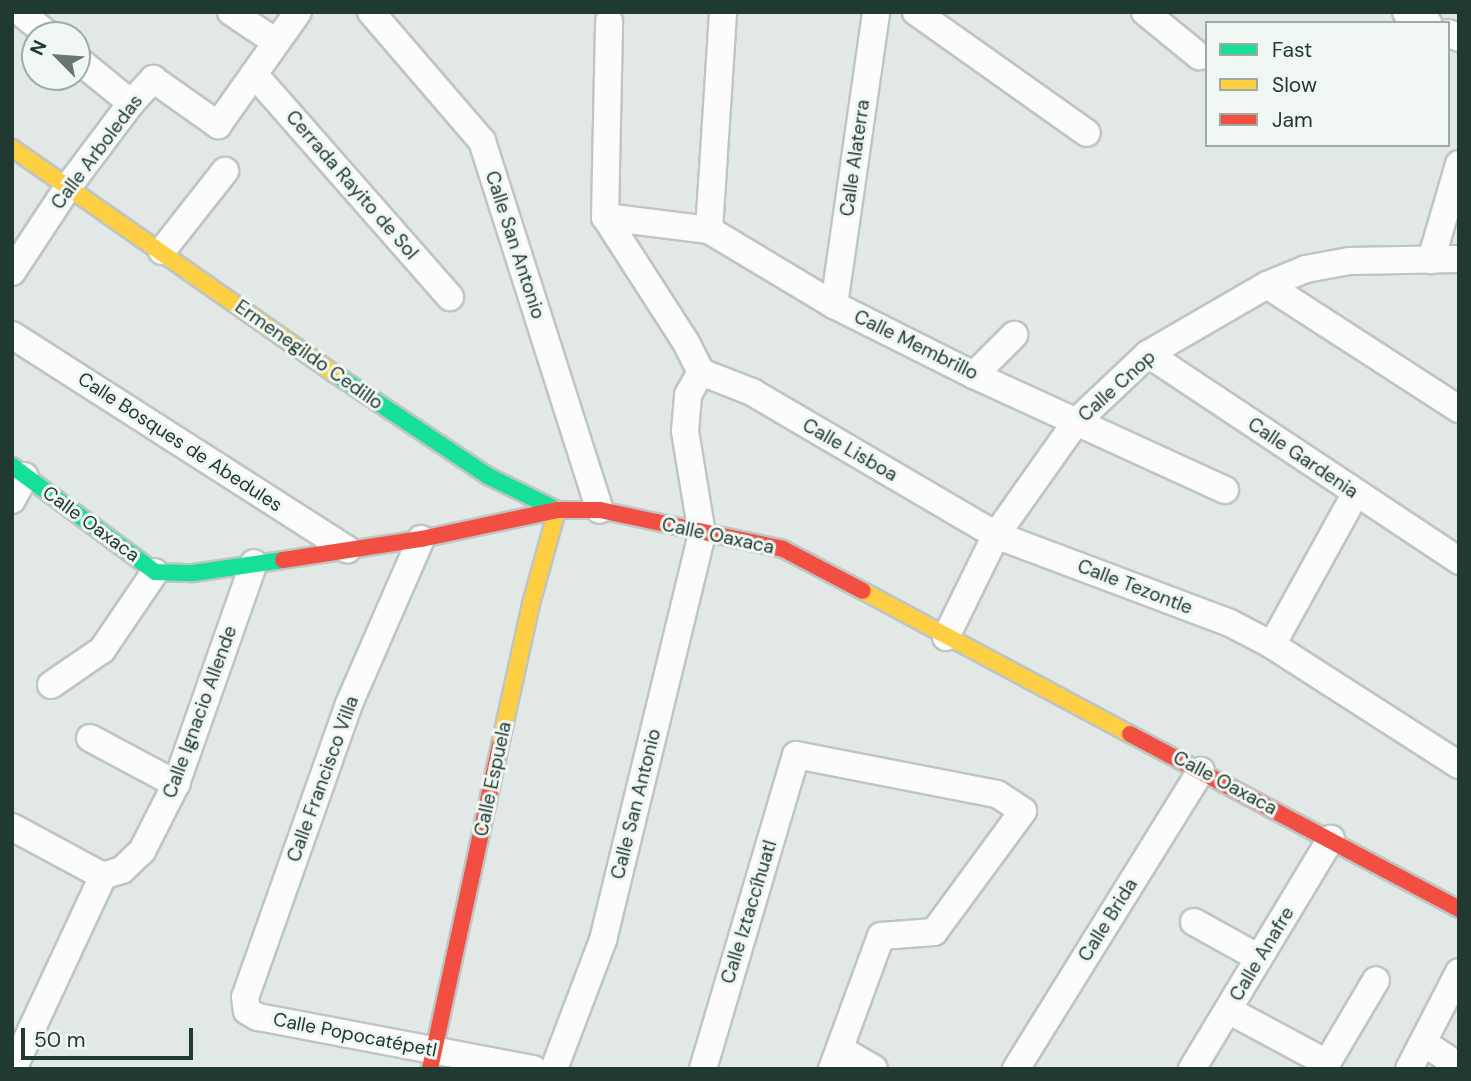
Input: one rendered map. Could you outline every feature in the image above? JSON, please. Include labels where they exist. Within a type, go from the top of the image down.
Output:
[{"type":"street","points":[[231,12],[276,42]]},
{"type":"street","name":"Calle Arboledas","points":[[12,272],[68,187],[131,103],[153,79],[218,125],[298,12]]},
{"type":"street","name":"Calle San Antonio","points":[[371,12],[482,141],[600,510]]},
{"type":"street","points":[[709,230],[723,12]]},
{"type":"street","name":"Calle Alaterra","points":[[834,305],[876,12]]},
{"type":"street","points":[[916,12],[1087,133]]},
{"type":"street","points":[[1406,12],[1424,21]]},
{"type":"street","points":[[1159,16],[1199,56]]},
{"type":"street","points":[[609,21],[605,217],[687,344],[701,372],[688,396],[685,431],[702,534]]},
{"type":"street","points":[[91,70],[131,103]]},
{"type":"street","name":"Cerrada Rayito de Sol","points":[[254,74],[450,297]]},
{"type":"street","name":"Ermenegildo Cedillo","points":[[12,148],[403,421],[488,476],[556,510]]},
{"type":"street","points":[[1431,260],[1459,164]]},
{"type":"street","points":[[162,251],[225,171]]},
{"type":"street","name":"Calle Membrillo","points":[[605,217],[709,230],[834,305],[974,374],[1225,490]]},
{"type":"street","name":"Calle Cnop","points":[[946,637],[996,535],[1076,422],[1148,354],[1267,285],[1306,269],[1349,261],[1459,259]]},
{"type":"street","points":[[1267,285],[1459,409]]},
{"type":"street","name":"Calle Bosques de Abedules","points":[[12,335],[347,549]]},
{"type":"street","points":[[974,374],[1014,335]]},
{"type":"street","name":"Calle Gardenia","points":[[1148,354],[1459,561]]},
{"type":"street","name":"Calle Lisboa","points":[[701,372],[752,392],[996,535]]},
{"type":"street","points":[[12,500],[19,471]]},
{"type":"street","name":"Calle Oaxaca","points":[[19,471],[155,572],[194,573],[421,539],[556,510],[600,510],[702,534],[783,549],[1459,909]]},
{"type":"street","points":[[1272,645],[1356,493]]},
{"type":"street","name":"Calle Espuela","points":[[432,1059],[531,604],[556,510]]},
{"type":"street","name":"Calle San Antonio","points":[[554,1069],[603,940],[702,534]]},
{"type":"street","name":"Calle Tezontle","points":[[996,535],[1230,623],[1272,645],[1459,765]]},
{"type":"street","name":"Calle Francisco Villa","points":[[258,1017],[247,1011],[245,997],[349,704],[421,539]]},
{"type":"street","name":"Calle Ignacio Allende","points":[[103,876],[122,870],[142,851],[176,784],[254,563]]},
{"type":"street","points":[[51,685],[102,650],[155,572]]},
{"type":"street","points":[[90,738],[176,784]]},
{"type":"street","name":"Calle Iztaccíhuatl","points":[[703,1069],[796,755],[997,794],[1023,811],[934,932],[881,936],[836,1059]]},
{"type":"street","name":"Calle Brida","points":[[1016,1069],[1201,771]]},
{"type":"street","points":[[12,827],[103,876],[13,1069]]},
{"type":"street","name":"Calle Anafre","points":[[1192,1069],[1331,839]]},
{"type":"street","points":[[1194,922],[1259,958]]},
{"type":"street","points":[[1409,1069],[1459,972]]},
{"type":"street","points":[[1228,1010],[1327,1063],[1376,981]]},
{"type":"street","name":"Calle Popocatépetl","points":[[258,1017],[432,1059],[533,1069]]},
{"type":"street","points":[[1424,1043],[1459,1066]]},
{"type":"street","points":[[836,1059],[874,1069]]},
{"type":"traffic: fast","points":[[335,374],[488,476],[557,510]]},
{"type":"traffic: fast","points":[[12,466],[155,572],[193,573],[283,560]]},
{"type":"traffic: slow","points":[[12,148],[335,374]]},
{"type":"traffic: slow","points":[[500,745],[531,604],[557,510]]},
{"type":"traffic: slow","points":[[863,591],[1130,734]]},
{"type":"traffic: jam","points":[[283,560],[421,539],[557,510],[600,510],[783,549],[863,591]]},
{"type":"traffic: jam","points":[[1130,734],[1459,909]]},
{"type":"traffic: jam","points":[[430,1069],[500,745]]}]
